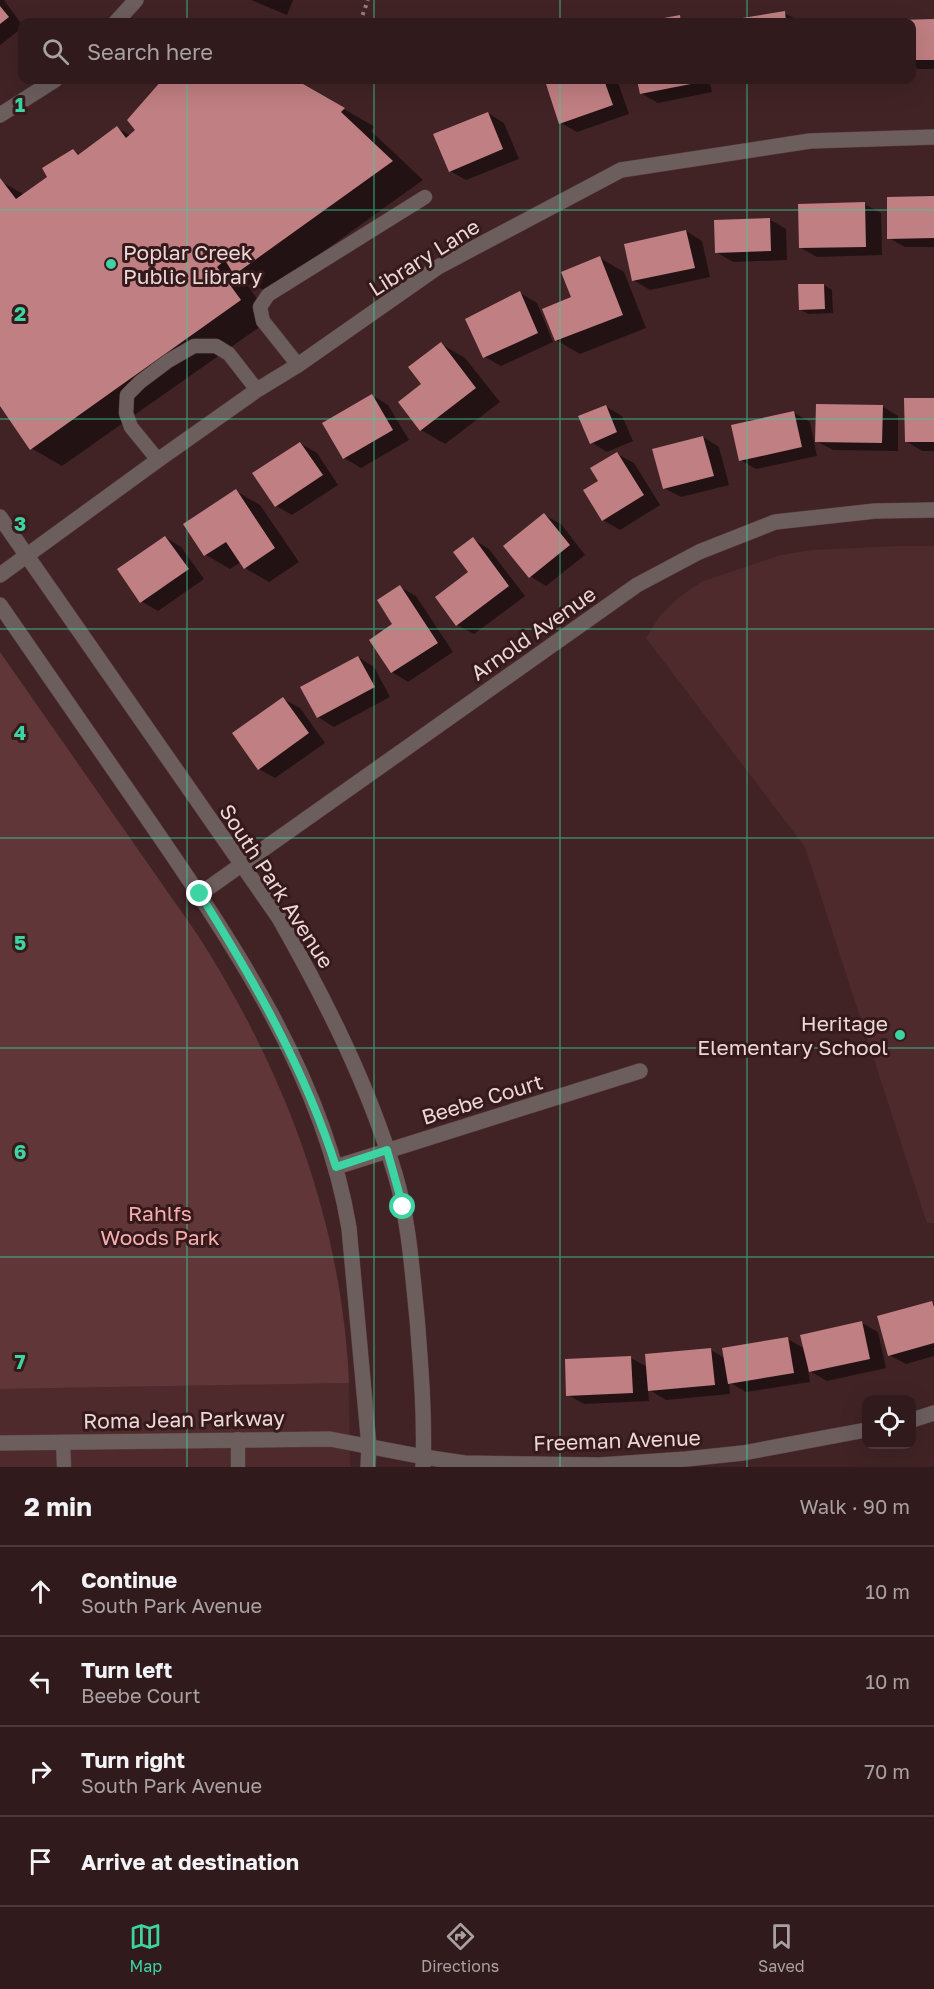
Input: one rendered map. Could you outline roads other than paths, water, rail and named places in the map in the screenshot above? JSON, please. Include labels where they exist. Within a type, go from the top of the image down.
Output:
[{"type":"street","points":[[120,18],[136,0]]},
{"type":"street","points":[[0,116],[49,84]]},
{"type":"street","name":"Library Lane","points":[[0,575],[257,390],[298,365],[438,267],[621,170],[810,141],[934,137]]},
{"type":"street","name":"Arnold Avenue","points":[[200,894],[637,585],[699,552],[775,522],[875,511],[934,510]]},
{"type":"street","name":"South Park Avenue","points":[[0,517],[279,918],[318,987],[356,1068],[387,1150],[403,1207],[409,1242],[423,1382],[424,1462]]},
{"type":"street","points":[[0,605],[200,894],[231,945],[290,1053],[316,1108],[336,1167],[349,1228],[369,1446],[368,1467]]},
{"type":"street","name":"Beebe Court","points":[[336,1167],[640,1071]]},
{"type":"street","points":[[916,1419],[934,1413]]},
{"type":"street","name":"Freeman Avenue","points":[[369,1446],[424,1462],[611,1464],[743,1453],[862,1431]]},
{"type":"street","name":"Roma Jean Parkway","points":[[0,1443],[330,1439],[369,1446]]},
{"type":"lane","points":[[298,365],[263,321],[260,307],[268,295],[424,197]]},
{"type":"lane","points":[[158,460],[131,427],[126,412],[127,395],[168,361],[195,345],[216,345],[229,354],[257,390]]},
{"type":"lane","points":[[238,1439],[238,1467]]},
{"type":"lane","points":[[63,1442],[64,1467]]},
{"type":"place","name":"Poplar Creek Public Library","points":[[111,264]]},
{"type":"place","name":"Heritage Elementary School","points":[[900,1035]]},
{"type":"park label","name":"Rahlfs Woods Park","points":[[160,1225]]}]
